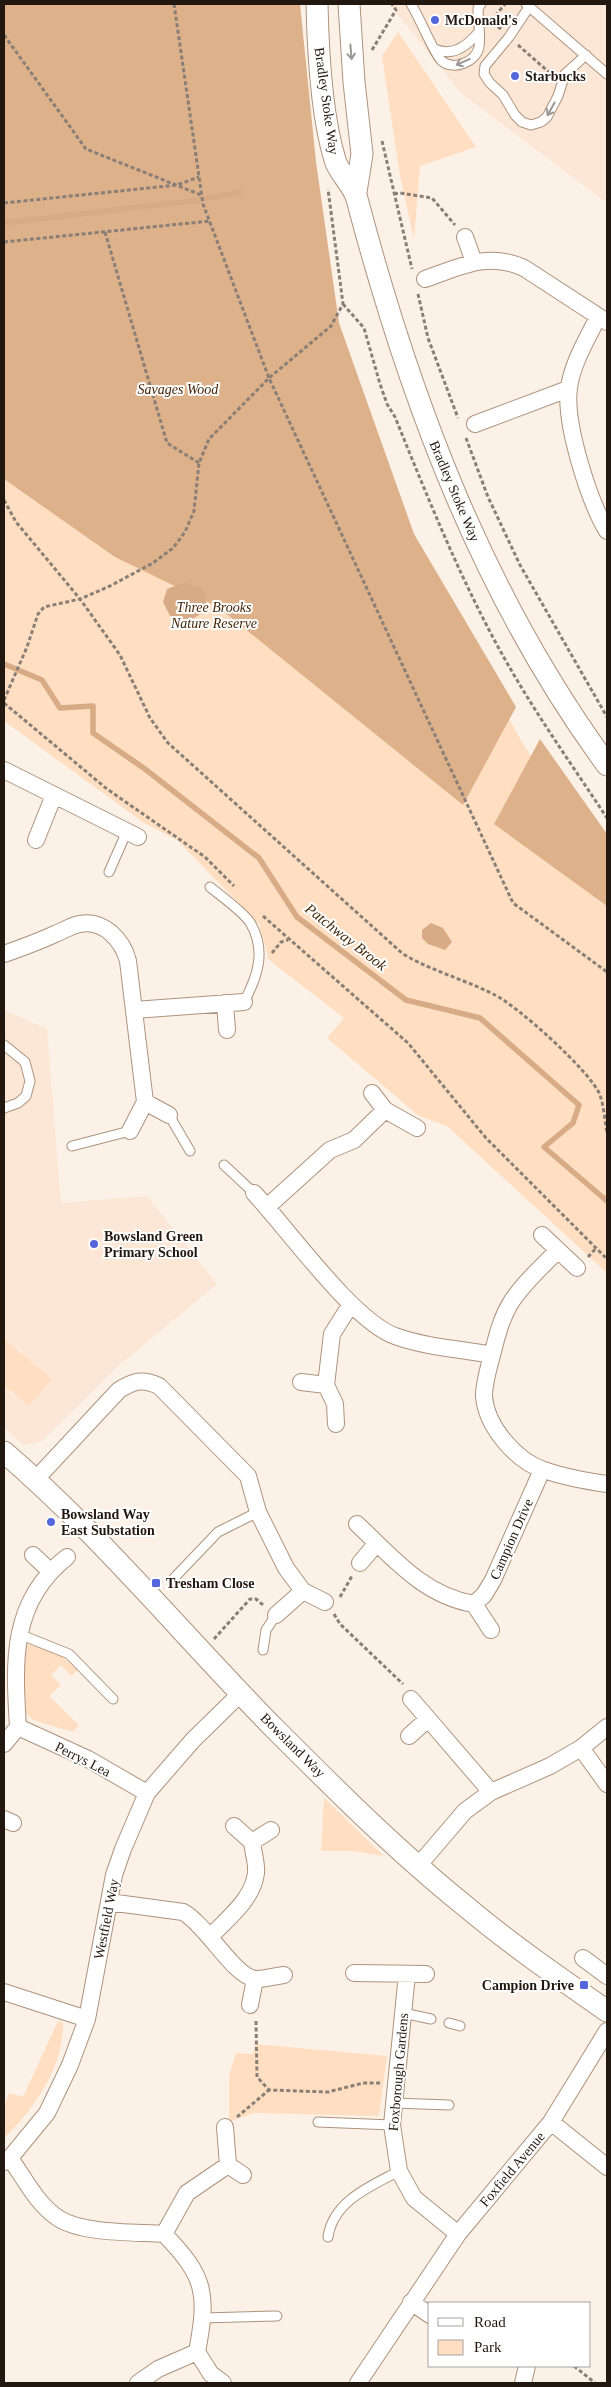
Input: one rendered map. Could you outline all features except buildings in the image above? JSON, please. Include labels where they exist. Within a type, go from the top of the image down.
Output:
[{"type":"street","name":"Bradley Stoke Way","points":[[318,4],[318,45],[323,92],[335,161],[356,192],[382,291],[408,372],[443,467],[471,530],[512,613],[555,687],[607,765]]},
{"type":"street","name":"Bradley Stoke Way","points":[[349,4],[354,82],[362,154],[356,192]]},
{"type":"street","points":[[465,237],[474,262]]},
{"type":"street","points":[[418,281],[474,262],[496,259],[510,261],[524,268],[603,320],[587,338],[568,389],[569,414],[579,454],[592,498],[607,532]]},
{"type":"street","points":[[467,428],[568,389]]},
{"type":"street","points":[[4,770],[132,834]]},
{"type":"street","points":[[36,840],[54,795]]},
{"type":"street","points":[[4,954],[80,924],[98,926],[109,931],[126,951],[145,1102],[130,1131]]},
{"type":"street","points":[[134,1010],[244,1002]]},
{"type":"street","points":[[225,1003],[227,1030]]},
{"type":"street","points":[[372,1093],[385,1110],[417,1128]]},
{"type":"street","points":[[145,1102],[169,1115]]},
{"type":"street","points":[[268,1207],[330,1150],[354,1140],[385,1110]]},
{"type":"street","points":[[254,1193],[351,1304],[382,1330],[394,1336],[492,1355]]},
{"type":"street","points":[[542,1235],[577,1268]]},
{"type":"street","points":[[558,1250],[520,1290],[510,1305],[499,1330],[484,1396],[488,1417],[500,1436],[517,1453],[542,1470],[607,1484]]},
{"type":"street","points":[[336,1424],[335,1404],[326,1385],[332,1334],[351,1304]]},
{"type":"street","points":[[36,1479],[119,1390],[133,1381],[147,1381],[158,1386],[248,1476],[258,1512],[271,1542],[303,1591],[325,1602]]},
{"type":"street","points":[[301,1382],[326,1385]]},
{"type":"street","name":"Bowsland Way","points":[[4,1452],[36,1479],[276,1730],[418,1866],[519,1948],[607,2011]]},
{"type":"street","name":"Campion Drive","points":[[474,1604],[484,1595],[493,1580],[542,1470]]},
{"type":"street","points":[[357,1524],[418,1581],[447,1597],[474,1604],[491,1630]]},
{"type":"street","points":[[360,1563],[377,1543]]},
{"type":"street","points":[[33,1555],[50,1571]]},
{"type":"street","points":[[4,1744],[18,1727],[14,1669],[18,1634],[38,1586],[50,1571],[67,1557]]},
{"type":"street","points":[[276,1615],[303,1591]]},
{"type":"street","name":"Westfield Way","points":[[7,2160],[47,2113],[70,2066],[86,2019],[109,1902],[123,1850],[147,1793],[193,1740],[241,1693]]},
{"type":"street","points":[[411,1698],[491,1792]]},
{"type":"street","points":[[409,1736],[428,1719]]},
{"type":"street","name":"Perrys Lea","points":[[18,1727],[88,1759],[147,1793]]},
{"type":"street","points":[[418,1866],[465,1811],[491,1792],[550,1766],[581,1748],[607,1727]]},
{"type":"street","points":[[581,1748],[607,1784]]},
{"type":"street","points":[[211,1936],[246,1898],[253,1886],[256,1872],[252,1842],[234,1826]]},
{"type":"street","points":[[252,1842],[271,1830]]},
{"type":"street","points":[[109,1902],[183,1912],[192,1917],[211,1936],[237,1970],[255,1979],[284,1975]]},
{"type":"street","points":[[583,1958],[605,1970]]},
{"type":"street","points":[[354,1974],[426,1974]]},
{"type":"street","name":"Foxborough Gardens","points":[[407,1974],[392,2124],[399,2171],[414,2198],[458,2234]]},
{"type":"street","points":[[250,2005],[255,1979]]},
{"type":"street","points":[[4,1992],[86,2019]]},
{"type":"street","name":"Foxfield Avenue","points":[[358,2383],[410,2302],[458,2234],[551,2122],[607,2031]]},
{"type":"street","points":[[551,2122],[607,2167]]},
{"type":"street","points":[[225,2127],[228,2165]]},
{"type":"street","points":[[7,2160],[41,2203],[58,2218],[74,2225],[164,2234],[181,2252],[193,2270],[203,2296],[203,2318],[197,2352],[211,2374],[222,2383]]},
{"type":"street","points":[[164,2234],[187,2193],[228,2165]]},
{"type":"street","points":[[228,2165],[243,2175]]},
{"type":"street","points":[[410,2302],[428,2313]]},
{"type":"street","points":[[138,2383],[158,2370],[197,2352]]},
{"type":"street","points":[[523,2383],[527,2367]]},
{"type":"lane","points":[[411,4],[441,61],[451,66],[461,66],[472,58],[479,48],[478,8],[481,4]]},
{"type":"lane","points":[[586,56],[564,74],[558,96],[547,116],[541,122],[531,125],[522,122],[515,115],[503,95],[490,83],[484,74],[485,66],[509,37],[527,6],[576,46],[607,74]]},
{"type":"lane","points":[[435,49],[443,53],[456,50],[468,45],[478,33]]},
{"type":"lane","points":[[109,872],[132,834]]},
{"type":"lane","points":[[210,887],[250,923],[259,948],[260,968],[244,1002]]},
{"type":"lane","points":[[4,1045],[25,1062],[30,1081],[26,1096],[18,1104],[4,1108]]},
{"type":"lane","points":[[169,1115],[190,1151]]},
{"type":"lane","points":[[72,1146],[130,1131]]},
{"type":"lane","points":[[224,1165],[254,1193]]},
{"type":"lane","points":[[174,1578],[218,1532],[258,1512]]},
{"type":"lane","points":[[264,1650],[266,1630],[276,1615]]},
{"type":"lane","points":[[18,1634],[69,1654],[113,1699]]},
{"type":"lane","points":[[403,2012],[431,2019]]},
{"type":"lane","points":[[449,2023],[460,2026]]},
{"type":"lane","points":[[394,2103],[449,2105]]},
{"type":"lane","points":[[318,2122],[392,2124]]},
{"type":"lane","points":[[328,2237],[330,2224],[362,2190],[399,2171]]},
{"type":"lane","points":[[203,2318],[277,2316]]},
{"type":"path","points":[[174,4],[203,204],[269,378],[513,903],[607,972]]},
{"type":"path","points":[[368,57],[396,10],[392,4]]},
{"type":"path","points":[[506,4],[492,21],[552,75],[576,46]]},
{"type":"path","points":[[4,35],[86,149],[202,196]]},
{"type":"path","points":[[382,140],[394,194],[418,281],[428,338],[467,428],[488,497],[520,565],[607,717]]},
{"type":"path","points":[[4,203],[177,185],[199,177]]},
{"type":"path","points":[[239,891],[205,857],[107,789],[4,699],[27,647],[38,614],[44,607],[80,599],[110,586],[154,562],[172,548],[185,532],[194,511],[199,463],[209,439],[269,378],[331,326],[343,304],[332,207],[328,188]]},
{"type":"path","points":[[394,194],[400,193],[432,198],[465,237]]},
{"type":"path","points":[[4,242],[210,221]]},
{"type":"path","points":[[105,232],[166,443],[199,463]]},
{"type":"path","points":[[4,500],[16,522],[80,599],[120,655],[150,718],[168,743],[403,954],[424,967],[494,994],[533,1024],[579,1066],[599,1094],[607,1133]]},
{"type":"path","points":[[259,912],[408,1043],[486,1138],[607,1258]]},
{"type":"path","points":[[360,1563],[335,1604],[334,1614],[340,1624],[411,1692],[411,1698]]},
{"type":"path","points":[[201,1651],[250,1599],[256,1599],[276,1615]]},
{"type":"path","points":[[250,2005],[256,2018],[257,2077],[269,2090]]},
{"type":"path","points":[[225,2127],[269,2090],[328,2092],[363,2083],[396,2084]]},
{"type":"path","points":[[575,2367],[595,2383]]},
{"type":"shaded area","points":[[389,4],[607,4],[607,203],[462,94]]},
{"type":"shaded area","points":[[185,582],[201,588],[205,592],[207,610],[194,618],[180,620],[170,616],[163,602],[167,589]]},
{"type":"shaded area","points":[[431,923],[443,928],[452,942],[445,950],[428,944],[422,938],[422,930]]},
{"type":"shaded area","name":"Bowsland Green Primary School","points":[[4,1010],[47,1029],[61,1203],[147,1196],[217,1284],[118,1366],[41,1442],[24,1445],[4,1428]]},
{"type":"green space","name":"Three Brooks Nature Reserve","points":[[4,4],[331,326],[393,505],[522,742],[607,879],[607,1273],[447,1126],[419,1116],[327,1038],[344,1018],[269,960],[259,924],[177,840],[144,823],[4,721]]},
{"type":"green space","name":"Savages Wood","points":[[4,4],[300,4],[316,162],[339,323],[414,534],[516,707],[463,805],[218,607],[115,557],[4,479]]},
{"type":"green space","points":[[398,32],[476,147],[420,166],[414,240],[399,170],[382,56]]},
{"type":"green space","points":[[540,739],[607,834],[607,906],[494,824]]},
{"type":"green space","points":[[4,1339],[52,1379],[29,1406],[4,1385]]},
{"type":"green space","points":[[29,1644],[59,1654],[78,1670],[71,1676],[61,1665],[51,1675],[61,1685],[49,1696],[79,1725],[73,1732],[33,1720],[26,1713],[23,1646]]},
{"type":"green space","points":[[324,1798],[384,1856],[353,1851],[321,1851]]},
{"type":"green space","points":[[58,2021],[63,2023],[62,2039],[53,2071],[36,2101],[4,2138],[4,2106],[9,2093],[23,2097]]},
{"type":"green space","points":[[255,2044],[387,2056],[379,2116],[254,2113],[229,2122],[229,2075],[236,2053],[253,2054]]},
{"type":"waterway","points":[[4,223],[199,200],[239,192]]},
{"type":"waterway","name":"Patchway Brook","points":[[4,664],[42,680],[60,708],[93,706],[93,733],[145,769],[259,858],[297,917],[406,1000],[480,1018],[579,1105],[573,1123],[544,1147],[607,1201]]},
{"type":"place","name":"McDonald's","points":[[435,20]]},
{"type":"place","name":"Starbucks","points":[[515,76]]},
{"type":"place","name":"Bowsland Green Primary School","points":[[94,1244]]},
{"type":"place","name":"Bowsland Way East Substation","points":[[51,1522]]},
{"type":"place","name":"Tresham Close","points":[[156,1583]]},
{"type":"place","name":"Campion Drive","points":[[584,1985]]}]
